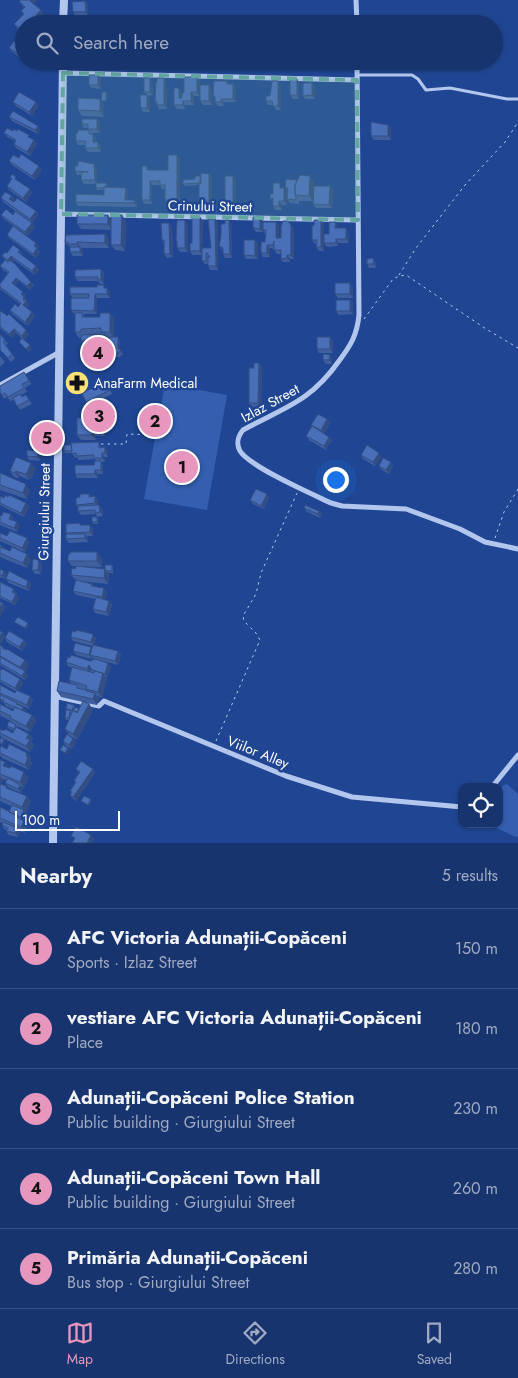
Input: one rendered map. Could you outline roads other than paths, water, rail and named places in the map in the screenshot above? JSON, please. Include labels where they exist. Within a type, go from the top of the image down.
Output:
[{"type":"street","points":[[63,15],[64,0]]},
{"type":"street","points":[[356,0],[357,15]]},
{"type":"street","name":"Izlaz Street","points":[[357,70],[358,330],[348,349],[318,387],[301,400],[243,430],[239,436],[238,446],[243,454],[259,467],[331,503],[342,506],[406,509],[492,544],[518,549]]},
{"type":"street","points":[[63,73],[357,77]]},
{"type":"street","name":"Giurgiului Street","points":[[53,843],[63,73]]},
{"type":"street","name":"Crinului Street","points":[[61,214],[358,220]]},
{"type":"street","points":[[0,385],[58,353]]},
{"type":"street","name":"Viilor Alley","points":[[54,696],[99,706],[104,701],[286,776],[352,797],[458,807]]},
{"type":"street","points":[[495,783],[518,755]]},
{"type":"lane","points":[[357,77],[407,74],[416,77],[426,90],[450,88],[506,99],[518,99]]},
{"type":"place","name":"Adunații-Copăceni Town Hall","points":[[98,353]]},
{"type":"place","name":"AnaFarm Medical","points":[[77,383]]},
{"type":"place","name":"Adunații-Copăceni Police Station","points":[[99,416]]},
{"type":"place","name":"vestiare AFC Victoria Adunații-Copăceni","points":[[155,421]]},
{"type":"place","name":"Primăria Adunații-Copăceni","points":[[47,438]]},
{"type":"place","name":"AFC Victoria Adunații-Copăceni","points":[[182,467]]}]
